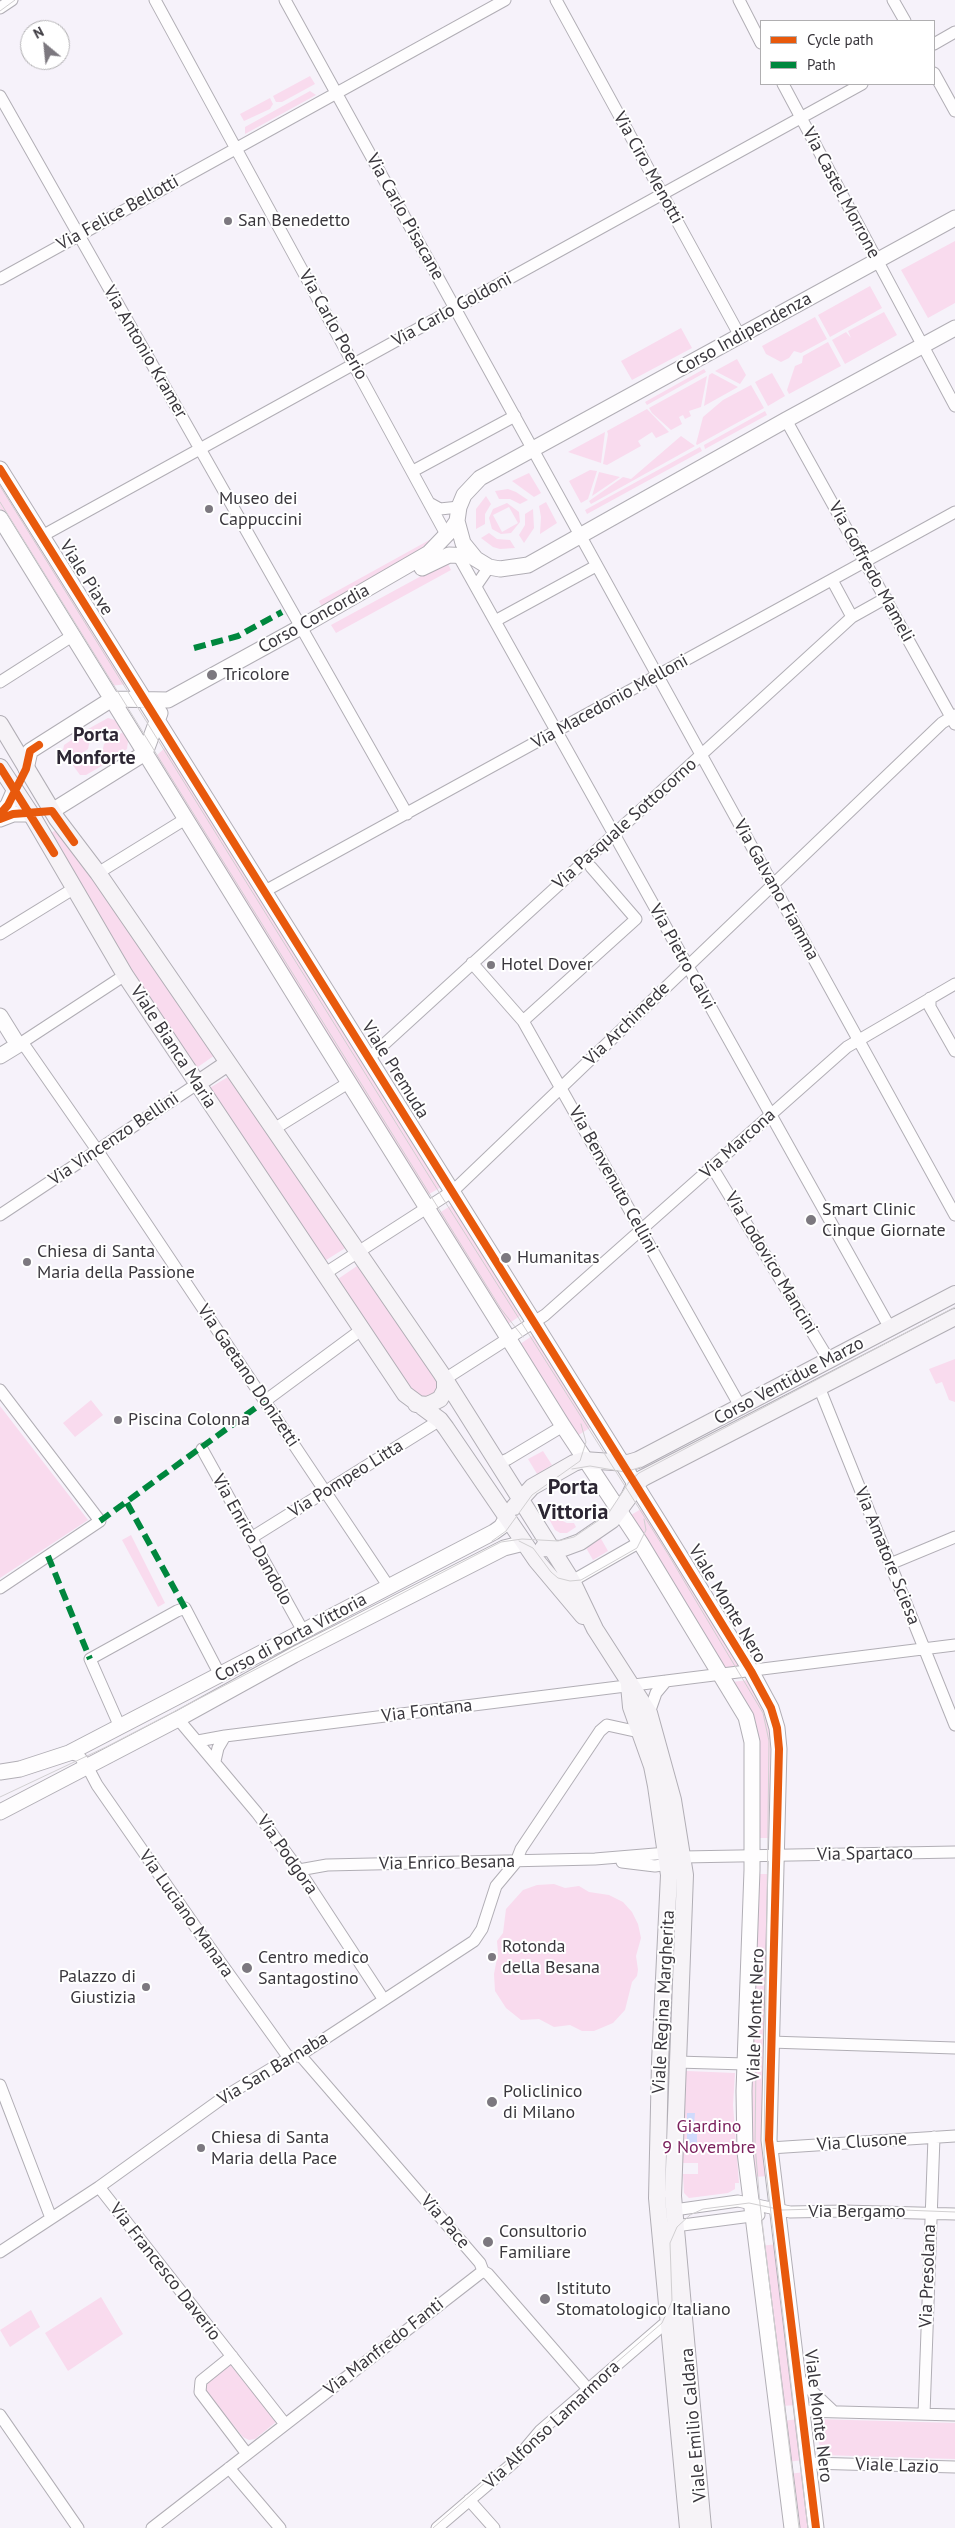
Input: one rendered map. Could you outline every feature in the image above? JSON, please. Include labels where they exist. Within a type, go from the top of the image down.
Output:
[{"type":"main road","name":"Viale Bianca Maria","points":[[0,724],[52,811],[98,873],[445,1379],[520,1500]]},
{"type":"main road","points":[[14,789],[26,769]]},
{"type":"main road","name":"Viale Bianca Maria","points":[[2,770],[31,814],[73,889],[125,975],[405,1394],[440,1420],[524,1543],[569,1601],[595,1629]]},
{"type":"main road","points":[[31,814],[52,811]]},
{"type":"main road","name":"Via Vincenzo Bellini","points":[[197,1084],[228,1063]]},
{"type":"main road","name":"Corso Ventidue Marzo","points":[[586,1461],[622,1463],[638,1460],[955,1294]]},
{"type":"main road","name":"Corso Ventidue Marzo","points":[[635,1484],[955,1316]]},
{"type":"main road","points":[[416,1404],[428,1405],[440,1399],[445,1390],[445,1379]]},
{"type":"main road","points":[[507,1517],[532,1487],[565,1467],[578,1461],[586,1461]]},
{"type":"main road","points":[[480,1477],[488,1479],[494,1476],[497,1464]]},
{"type":"main road","points":[[524,1543],[552,1550],[568,1547],[580,1542],[608,1524],[619,1511],[635,1484]]},
{"type":"main road","points":[[520,1500],[572,1581],[595,1629]]},
{"type":"main road","points":[[569,1601],[572,1581]]},
{"type":"main road","name":"Viale Regina Margherita","points":[[595,1629],[629,1685],[639,1695],[649,1713],[673,1800],[683,1857],[685,1875],[666,2219]]},
{"type":"main road","name":"Viale Regina Margherita","points":[[629,1685],[630,1702],[652,1766],[667,1858],[669,1889],[660,2062],[666,2219],[676,2323]]},
{"type":"main road","points":[[667,1858],[676,1853],[683,1857]]},
{"type":"main road","points":[[660,2062],[676,2062]]},
{"type":"main road","name":"Viale Emilio Caldara","points":[[676,2323],[688,2528]]},
{"type":"main road","name":"Viale Emilio Caldara","points":[[676,2323],[703,2528]]},
{"type":"street","points":[[0,8],[12,0]]},
{"type":"street","name":"Via Carlo Poerio","points":[[155,0],[254,178],[447,536]]},
{"type":"street","name":"Via Carlo Pisacane","points":[[285,0],[533,449]]},
{"type":"street","name":"Via Felice Bellotti","points":[[0,279],[505,0]]},
{"type":"street","name":"Via Ciro Menotti","points":[[556,0],[740,336]]},
{"type":"street","points":[[739,0],[760,41]]},
{"type":"street","points":[[893,0],[904,20]]},
{"type":"street","points":[[935,43],[955,32]]},
{"type":"street","points":[[935,75],[955,111]]},
{"type":"street","name":"Via Castel Morrone","points":[[784,85],[955,406]]},
{"type":"street","name":"Via Carlo Goldoni","points":[[42,536],[860,85]]},
{"type":"street","name":"Via Antonio Kramer","points":[[0,96],[407,814]]},
{"type":"street","name":"Corso Indipendenza","points":[[533,449],[955,218]]},
{"type":"street","points":[[458,555],[476,559],[500,569],[520,568],[955,328]]},
{"type":"street","points":[[413,471],[515,416]]},
{"type":"street","name":"Via Goffredo Mameli","points":[[786,420],[954,719]]},
{"type":"street","points":[[476,559],[463,543],[458,514],[468,489],[480,478],[533,449],[580,536]]},
{"type":"street","name":"Viale Piave","points":[[0,469],[158,718]]},
{"type":"street","points":[[431,504],[440,509],[458,514]]},
{"type":"street","name":"Via Macedonio Melloni","points":[[265,891],[955,512]]},
{"type":"street","name":"Corso Concordia","points":[[158,718],[162,709],[303,629],[430,552],[447,536],[458,514]]},
{"type":"street","points":[[0,518],[187,818],[348,1083],[619,1511]]},
{"type":"street","name":"Via Galvano Fiamma","points":[[580,536],[955,1215]]},
{"type":"street","name":"Corso Concordia","points":[[112,699],[168,700],[443,556],[458,555]]},
{"type":"street","name":"Via Pietro Calvi","points":[[458,555],[890,1328]]},
{"type":"street","points":[[476,586],[489,566]]},
{"type":"street","points":[[495,621],[596,566]]},
{"type":"street","points":[[832,580],[852,617]]},
{"type":"street","name":"Via Pasquale Sottocorno","points":[[369,1058],[852,617],[886,598]]},
{"type":"street","points":[[0,682],[72,636]]},
{"type":"street","points":[[26,769],[30,751],[112,699]]},
{"type":"street","points":[[52,811],[145,753],[158,718]]},
{"type":"street","name":"Viale Premuda","points":[[158,718],[622,1463]]},
{"type":"street","name":"Via Archimede","points":[[453,1191],[934,730],[954,719]]},
{"type":"street","points":[[0,814],[8,805],[14,789]]},
{"type":"street","points":[[0,819],[13,814],[31,814]]},
{"type":"street","points":[[98,873],[187,818]]},
{"type":"street","points":[[523,1021],[636,918],[590,867]]},
{"type":"street","points":[[0,934],[73,889]]},
{"type":"street","name":"Via Benvenuto Cellini","points":[[472,963],[523,1021],[740,1406]]},
{"type":"street","points":[[0,1056],[125,975]]},
{"type":"street","name":"Via Marcona","points":[[445,1379],[546,1316],[858,1038],[955,984]]},
{"type":"street","points":[[930,998],[930,1007],[955,1050]]},
{"type":"street","name":"Via Gaetano Donizetti","points":[[0,1016],[97,1150],[389,1587]]},
{"type":"street","points":[[274,1129],[348,1083]]},
{"type":"street","name":"Via Vincenzo Bellini","points":[[2,1209],[97,1150],[197,1084]]},
{"type":"street","name":"Via Lodovico Mancini","points":[[712,1167],[829,1360]]},
{"type":"street","points":[[324,1274],[453,1191]]},
{"type":"street","points":[[265,1401],[361,1330]]},
{"type":"street","name":"Via Amatore Sciesa","points":[[819,1387],[955,1725]]},
{"type":"street","points":[[0,1390],[100,1521],[0,1588]]},
{"type":"street","name":"Via Pompeo Litta","points":[[251,1538],[440,1420]]},
{"type":"street","points":[[497,1464],[508,1460],[564,1426]]},
{"type":"street","name":"Via Enrico Dandolo","points":[[202,1449],[303,1631]]},
{"type":"street","name":"Viale Monte Nero","points":[[622,1463],[751,1671],[771,1708],[777,1728],[776,1856],[770,2042],[770,2148],[784,2212],[802,2411],[816,2528]]},
{"type":"street","name":"Viale Monte Nero","points":[[619,1511],[722,1675],[746,1717],[752,1734],[752,1857],[744,2130],[752,2210],[792,2528]]},
{"type":"street","name":"Corso di Porta Vittoria","points":[[0,1772],[69,1753],[494,1532],[501,1527],[507,1517]]},
{"type":"street","points":[[890,1564],[955,1537]]},
{"type":"street","points":[[572,1581],[640,1542]]},
{"type":"street","name":"Corso di Porta Vittoria","points":[[0,1812],[178,1719],[294,1655],[504,1548],[524,1543]]},
{"type":"street","points":[[120,1727],[90,1659],[184,1608],[220,1675]]},
{"type":"street","name":"Via Fontana","points":[[198,1741],[225,1736],[955,1645]]},
{"type":"street","points":[[649,1713],[656,1693],[666,1681]]},
{"type":"street","name":"Via Podgora","points":[[178,1719],[257,1813],[299,1870],[384,2000]]},
{"type":"street","name":"Via San Barnaba","points":[[0,2252],[99,2187],[224,2097],[289,2058],[300,2054],[474,1941],[482,1930],[496,1886],[516,1862],[522,1849],[600,1731],[607,1725],[639,1732]]},
{"type":"street","points":[[215,1762],[218,1748],[225,1736]]},
{"type":"street","points":[[69,1753],[79,1756],[87,1766]]},
{"type":"street","name":"Via Luciano Manara","points":[[87,1766],[97,1785],[289,2058]]},
{"type":"street","name":"Via Spartaco","points":[[776,1856],[955,1852]]},
{"type":"street","points":[[683,1857],[776,1856]]},
{"type":"street","name":"Via Enrico Besana","points":[[299,1870],[327,1865],[667,1858]]},
{"type":"street","points":[[770,2042],[955,2048]]},
{"type":"street","name":"Via Pace","points":[[300,2054],[480,2263],[483,2271],[488,2274],[588,2389]]},
{"type":"street","points":[[676,2062],[745,2064]]},
{"type":"street","points":[[0,2085],[51,2218]]},
{"type":"street","name":"Via Clusone","points":[[770,2148],[955,2136]]},
{"type":"street","name":"Via Presolana","points":[[924,2414],[934,2138]]},
{"type":"street","name":"Via Francesco Daverio","points":[[99,2187],[285,2424]]},
{"type":"street","points":[[666,2219],[735,2201],[752,2210]]},
{"type":"street","points":[[666,2219],[752,2210],[784,2212]]},
{"type":"street","name":"Via Bergamo","points":[[784,2212],[844,2211],[955,2214]]},
{"type":"street","name":"Via Manfredo Fanti","points":[[247,2454],[483,2271]]},
{"type":"street","name":"Via Alfonso Lamarmora","points":[[437,2528],[513,2463],[540,2431],[588,2389],[663,2325],[676,2323]]},
{"type":"street","points":[[152,2528],[247,2454],[200,2392],[201,2381],[232,2356]]},
{"type":"street","points":[[799,2379],[833,2411]]},
{"type":"street","points":[[778,2414],[802,2411],[833,2411],[955,2415]]},
{"type":"street","points":[[0,2414],[78,2528]]},
{"type":"street","points":[[784,2463],[809,2463]]},
{"type":"street","name":"Viale Lazio","points":[[809,2463],[955,2467]]},
{"type":"street","points":[[229,2468],[280,2528]]},
{"type":"street","points":[[469,2500],[494,2528]]},
{"type":"green space","points":[[310,76],[315,84],[282,102],[276,102],[273,96]]},
{"type":"green space","points":[[310,91],[316,95],[245,134],[245,127]]},
{"type":"green space","points":[[270,98],[273,104],[270,109],[244,121],[240,114]]},
{"type":"green space","points":[[955,241],[955,303],[928,318],[901,270]]},
{"type":"green space","points":[[870,286],[882,308],[830,337],[818,315]]},
{"type":"green space","points":[[884,312],[897,335],[845,364],[832,340],[846,332],[851,338],[848,331]]},
{"type":"green space","points":[[815,317],[827,339],[801,353],[794,351],[789,358],[781,362],[766,354],[762,346]]},
{"type":"green space","points":[[681,328],[692,348],[632,380],[621,361]]},
{"type":"green space","points":[[828,342],[841,366],[789,394],[787,390],[795,366],[802,363],[803,356]]},
{"type":"green space","points":[[737,359],[746,375],[740,384],[715,371]]},
{"type":"green space","points":[[704,369],[706,372],[647,405],[645,402]]},
{"type":"green space","points":[[712,373],[738,387],[704,406],[709,375]]},
{"type":"green space","points":[[772,373],[785,396],[768,406],[755,382]]},
{"type":"green space","points":[[707,376],[701,407],[689,411],[691,416],[685,419],[683,415],[679,417],[682,424],[671,430],[652,413],[649,408]]},
{"type":"green space","points":[[751,385],[764,408],[697,445],[703,417],[723,400]]},
{"type":"green space","points":[[647,409],[669,432],[656,438],[652,432],[638,441],[641,446],[607,465],[603,464],[607,431]]},
{"type":"green space","points":[[765,411],[767,415],[705,449],[704,445]]},
{"type":"green space","points":[[605,432],[601,463],[568,452]]},
{"type":"green space","points":[[681,436],[695,446],[591,504],[589,501],[623,477],[631,479]]},
{"type":"green space","points":[[700,447],[702,451],[587,514],[585,510]]},
{"type":"green space","points":[[590,470],[597,471],[588,499],[581,503],[569,481]]},
{"type":"green space","points":[[599,472],[620,477],[592,496]]},
{"type":"green space","points":[[529,473],[541,493],[534,497],[512,481]]},
{"type":"green space","points":[[0,479],[129,684],[109,686],[0,508]]},
{"type":"green space","points":[[508,489],[528,500],[520,504],[510,499],[499,499],[495,491]]},
{"type":"green space","points":[[486,496],[491,504],[485,514],[485,524],[476,529],[476,509]]},
{"type":"green space","points":[[546,502],[557,523],[540,534],[541,517],[539,506]]},
{"type":"green space","points":[[507,503],[519,512],[520,522],[511,533],[501,534],[492,529],[489,518],[493,509]],"holes":[[[509,507],[518,523],[502,532],[493,515]]]},
{"type":"green space","points":[[533,509],[534,528],[524,543],[519,535],[525,525],[525,514]]},
{"type":"green space","points":[[489,533],[497,539],[510,540],[515,548],[500,549],[493,547],[481,538]]},
{"type":"green space","points":[[433,538],[438,546],[323,609],[319,601]]},
{"type":"green space","points":[[447,562],[451,570],[336,633],[331,625]]},
{"type":"green space","points":[[108,718],[115,720],[121,729],[102,740],[93,738],[88,729]]},
{"type":"green space","points":[[85,731],[90,740],[88,749],[70,761],[63,750],[64,745]]},
{"type":"green space","points":[[123,732],[128,741],[127,749],[108,762],[102,753],[104,744]]},
{"type":"green space","points":[[168,745],[443,1186],[424,1197],[155,757]]},
{"type":"green space","points":[[90,753],[99,755],[105,764],[86,775],[80,775],[72,764]]},
{"type":"green space","points":[[56,830],[92,875],[215,1055],[195,1069],[119,955],[51,833]]},
{"type":"green space","points":[[231,1075],[347,1247],[323,1262],[208,1089]]},
{"type":"green space","points":[[455,1203],[523,1314],[505,1326],[436,1215]]},
{"type":"green space","points":[[357,1266],[437,1379],[438,1389],[429,1399],[415,1395],[335,1281]]},
{"type":"green space","points":[[535,1334],[593,1426],[577,1436],[520,1344]]},
{"type":"green space","points":[[955,1359],[955,1402],[949,1400],[942,1382],[936,1384],[929,1369]]},
{"type":"green space","points":[[91,1400],[103,1415],[75,1437],[63,1423]]},
{"type":"green space","points":[[0,1406],[88,1520],[0,1578]]},
{"type":"green space","points":[[543,1451],[552,1465],[537,1474],[528,1459]]},
{"type":"green space","points":[[646,1506],[741,1667],[723,1669],[631,1515]]},
{"type":"green space","points":[[554,1517],[567,1523],[574,1523],[576,1527],[567,1533],[560,1533],[555,1530],[549,1519]]},
{"type":"green space","points":[[131,1535],[165,1603],[158,1607],[122,1540]]},
{"type":"green space","points":[[600,1537],[608,1551],[593,1560],[585,1546]]},
{"type":"green space","points":[[748,1680],[762,1701],[773,1735],[771,1838],[757,1838],[758,1750],[732,1682]]},
{"type":"green space","points":[[756,1874],[771,1874],[770,2176],[753,2177],[750,2141]]},
{"type":"green space","points":[[554,1884],[565,1888],[579,1886],[589,1892],[609,1895],[623,1902],[632,1912],[638,1924],[641,1938],[636,1956],[638,1970],[637,1976],[632,1982],[625,2010],[613,2023],[594,2031],[582,2031],[570,2025],[554,2027],[539,2019],[521,2020],[506,2008],[495,1991],[494,1974],[498,1953],[497,1941],[503,1933],[506,1909],[523,1890],[537,1885]]},
{"type":"green space","name":"Giardino 9 Novembre","points":[[685,2072],[735,2073],[733,2105],[739,2183],[735,2183],[735,2189],[728,2193],[689,2198],[684,2193],[683,2174],[698,2174],[698,2163],[683,2163]]},
{"type":"green space","points":[[778,2244],[798,2405],[781,2406],[760,2246]]},
{"type":"green space","points":[[101,2297],[123,2334],[68,2371],[45,2333]]},
{"type":"green space","points":[[31,2310],[40,2327],[10,2347],[0,2330]]},
{"type":"green space","points":[[229,2363],[276,2422],[255,2439],[249,2440],[243,2437],[206,2392],[206,2382]]},
{"type":"green space","points":[[799,2419],[803,2460],[787,2462],[782,2421]]},
{"type":"green space","points":[[815,2419],[955,2423],[955,2459],[821,2455]]},
{"type":"green space","points":[[805,2472],[812,2528],[795,2528],[788,2474]]},
{"type":"water","points":[[687,2113],[695,2113],[694,2126],[697,2127],[697,2147],[687,2147]]},
{"type":"tram line","points":[[0,11],[15,0]]},
{"type":"tram line","points":[[0,486],[442,1197],[668,1554],[763,1713],[769,1741],[764,2154],[808,2528]]},
{"type":"tram line","points":[[0,502],[501,1309],[523,1337]]},
{"type":"tram line","points":[[0,1797],[106,1747],[501,1542],[522,1539],[558,1541],[574,1537],[608,1514],[629,1482],[639,1473],[955,1307]]},
{"type":"tram line","points":[[492,1541],[506,1531],[532,1495],[580,1461],[586,1442],[581,1424]]},
{"type":"tram line","points":[[572,1469],[590,1466],[625,1472],[641,1467]]},
{"type":"tram line","points":[[519,1541],[533,1548],[551,1572],[558,1578],[570,1581],[581,1580],[637,1548],[646,1530],[644,1519]]},
{"type":"tram line","points":[[756,2063],[755,2145],[760,2204],[799,2528]]},
{"type":"tram line","points":[[433,2528],[510,2461],[533,2435],[662,2323],[672,2301],[670,2243],[677,2227],[690,2215],[703,2209],[749,2203],[782,2210],[850,2208],[955,2212]]},
{"type":"marked path","points":[[194,648],[238,636],[282,612]]},
{"type":"marked path","points":[[100,1521],[265,1401]]},
{"type":"marked path","points":[[127,1503],[185,1608]]},
{"type":"marked path","points":[[48,1556],[90,1659]]},
{"type":"cycle path","points":[[0,469],[664,1530],[751,1671],[771,1708],[777,1728],[779,1749],[769,2140],[816,2528]]},
{"type":"cycle path","points":[[0,814],[8,805],[26,769],[30,751],[39,745]]},
{"type":"cycle path","points":[[0,767],[54,853]]},
{"type":"cycle path","points":[[0,819],[13,814],[52,811],[74,842]]},
{"type":"place","name":"San Benedetto","points":[[228,221]]},
{"type":"place","name":"Museo dei Cappuccini","points":[[209,509]]},
{"type":"place","name":"Tricolore","points":[[212,675]]},
{"type":"place","name":"Hotel Dover","points":[[491,965]]},
{"type":"place","name":"Smart Clinic Cinque Giornate","points":[[811,1220]]},
{"type":"place","name":"Humanitas","points":[[506,1258]]},
{"type":"place","name":"Chiesa di Santa Maria della Passione","points":[[27,1262]]},
{"type":"place","name":"Piscina Colonna","points":[[118,1420]]},
{"type":"place","name":"Rotonda della Besana","points":[[492,1957]]},
{"type":"place","name":"Centro medico Santagostino","points":[[247,1968]]},
{"type":"place","name":"Palazzo di Giustizia","points":[[146,1987]]},
{"type":"place","name":"Policlinico di Milano","points":[[492,2102]]},
{"type":"place","name":"Chiesa di Santa Maria della Pace","points":[[201,2148]]},
{"type":"place","name":"Consultorio Familiare","points":[[488,2242]]},
{"type":"place","name":"Istituto Stomatologico Italiano","points":[[545,2299]]},
{"type":"district","name":"Porta Monforte","points":[[96,746]]},
{"type":"district","name":"Porta Vittoria","points":[[573,1500]]}]
